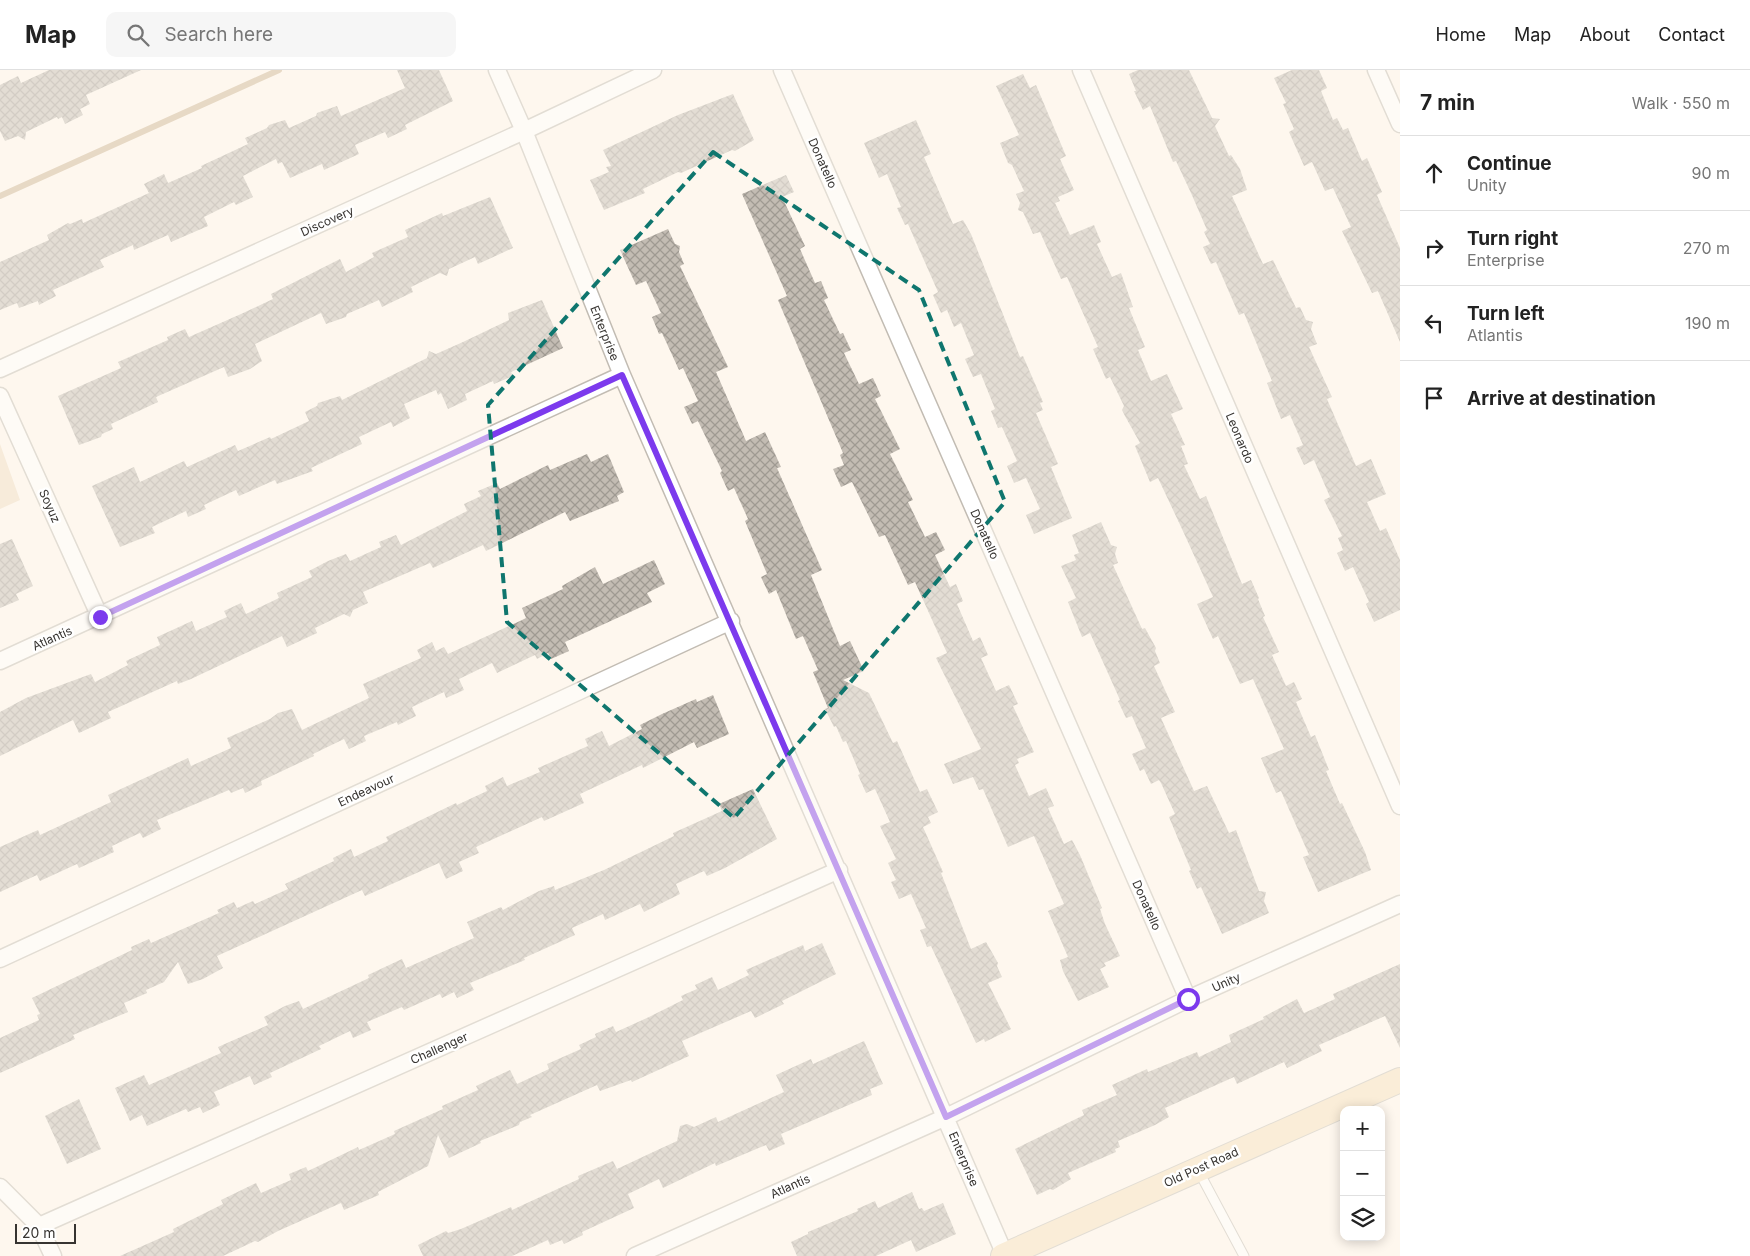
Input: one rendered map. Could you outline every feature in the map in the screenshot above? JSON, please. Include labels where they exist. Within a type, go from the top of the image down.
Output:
[{"type":"street","name":"Enterprise","points":[[497,70],[524,131],[622,375],[839,870],[1005,1256]]},
{"type":"street","name":"Discovery","points":[[0,369],[524,131],[653,70]]},
{"type":"street","name":"Donatello","points":[[782,70],[1188,999]]},
{"type":"street","name":"Leonardo","points":[[1081,70],[1400,806]]},
{"type":"street","points":[[1376,70],[1400,124]]},
{"type":"street","name":"Atlantis","points":[[0,661],[100,617],[622,375]]},
{"type":"street","name":"Soyuz","points":[[0,396],[100,617]]},
{"type":"street","name":"Endeavour","points":[[0,959],[731,622]]},
{"type":"street","name":"Challenger","points":[[39,1226],[839,870]]},
{"type":"street","name":"Unity","points":[[946,1117],[1188,999],[1400,904]]},
{"type":"street","name":"Old Post Road","points":[[1005,1256],[1400,1080]]},
{"type":"street","name":"Atlantis","points":[[635,1256],[946,1117]]},
{"type":"street","points":[[0,1187],[39,1226],[53,1256]]},
{"type":"lane","points":[[1197,1169],[1244,1256]]},
{"type":"highlighted area","points":[[713,152],[919,290],[1005,502],[734,818],[507,622],[488,405]]},
{"type":"shaded area","points":[[0,444],[20,500],[0,509]]},
{"type":"building","points":[[49,70],[141,70],[86,95],[90,104],[80,109],[83,115],[65,124],[62,117],[58,119],[57,117],[26,132],[25,140],[18,136],[5,141],[0,131],[0,85],[18,76],[21,83]]},
{"type":"building","points":[[397,70],[439,70],[453,101],[405,125],[407,129],[388,138],[385,132],[355,145],[359,154],[324,170],[322,164],[290,178],[282,162],[278,164],[276,159],[243,176],[253,197],[236,205],[234,202],[204,217],[208,226],[171,242],[168,235],[134,250],[133,245],[100,260],[104,267],[53,290],[56,296],[39,305],[38,301],[19,308],[17,303],[0,310],[0,262],[49,240],[47,235],[68,223],[70,224],[82,219],[83,223],[149,193],[144,184],[164,174],[168,183],[202,168],[201,166],[248,144],[245,138],[267,128],[269,125],[285,120],[289,128],[316,116],[317,113],[337,106],[341,116],[405,88]]},
{"type":"building","points":[[1138,70],[1189,70],[1212,118],[1220,119],[1215,126],[1229,156],[1231,155],[1240,169],[1247,190],[1232,196],[1263,264],[1273,260],[1296,308],[1300,307],[1306,320],[1313,322],[1311,329],[1317,344],[1309,347],[1332,397],[1327,399],[1356,466],[1371,459],[1386,494],[1367,502],[1380,531],[1386,528],[1400,560],[1400,610],[1374,622],[1366,604],[1369,602],[1353,567],[1345,571],[1337,553],[1343,550],[1338,538],[1342,536],[1324,500],[1330,497],[1314,460],[1304,465],[1296,448],[1303,445],[1290,415],[1281,419],[1267,383],[1272,381],[1244,313],[1239,315],[1216,262],[1211,264],[1203,247],[1210,244],[1204,232],[1207,230],[1191,193],[1176,161],[1173,162],[1150,106],[1143,110],[1134,91],[1136,91],[1129,74]]},
{"type":"building","points":[[1292,70],[1319,70],[1327,88],[1321,91],[1333,120],[1337,118],[1343,130],[1348,128],[1362,161],[1367,158],[1382,192],[1377,195],[1400,248],[1400,342],[1378,291],[1372,293],[1342,231],[1351,227],[1333,188],[1325,191],[1312,162],[1304,166],[1289,132],[1294,129],[1283,104],[1286,103],[1274,78]]},
{"type":"building","points":[[1023,74],[1030,88],[1036,85],[1066,156],[1060,159],[1074,190],[1058,197],[1060,201],[1055,203],[1070,235],[1094,225],[1101,242],[1097,244],[1112,277],[1121,273],[1133,307],[1129,308],[1145,347],[1138,350],[1151,381],[1167,374],[1183,409],[1171,414],[1185,445],[1181,446],[1188,464],[1184,465],[1200,499],[1206,496],[1242,584],[1251,580],[1265,616],[1263,617],[1279,652],[1272,655],[1286,686],[1294,682],[1302,699],[1296,702],[1311,737],[1315,735],[1329,770],[1326,771],[1340,804],[1342,803],[1365,852],[1371,870],[1318,892],[1303,857],[1309,855],[1281,791],[1276,793],[1261,758],[1284,749],[1253,679],[1240,684],[1218,636],[1213,639],[1197,604],[1213,597],[1158,478],[1150,482],[1135,446],[1140,443],[1122,410],[1124,406],[1110,377],[1106,379],[1093,349],[1098,347],[1067,277],[1061,279],[1040,232],[1033,234],[1023,212],[1018,210],[1020,203],[1016,194],[1024,191],[1012,165],[1008,163],[1000,143],[1019,135],[996,86]]},
{"type":"building","points":[[733,94],[754,140],[735,151],[732,150],[681,173],[678,172],[643,189],[645,193],[604,210],[590,180],[609,172],[606,167],[611,166],[603,150],[678,115]]},
{"type":"building","points":[[916,120],[931,154],[924,157],[953,224],[963,220],[971,234],[1020,357],[1023,356],[1043,402],[1040,403],[1043,410],[1036,413],[1058,464],[1051,467],[1072,518],[1034,534],[1026,515],[1040,509],[1026,478],[1014,483],[1007,466],[1017,461],[1002,427],[998,428],[991,411],[995,409],[981,374],[973,377],[965,359],[974,355],[961,323],[954,327],[947,310],[941,313],[933,295],[938,292],[908,224],[905,225],[897,208],[901,207],[887,174],[879,178],[864,143]]},
{"type":"building","points":[[786,175],[794,192],[782,197],[805,246],[800,249],[815,283],[821,281],[828,298],[824,300],[840,334],[843,333],[851,350],[844,353],[859,384],[873,378],[881,396],[875,399],[900,449],[890,454],[913,500],[908,502],[925,537],[936,532],[945,550],[935,555],[950,587],[956,584],[963,601],[957,604],[973,641],[980,637],[988,655],[981,658],[996,691],[1009,685],[1018,704],[1013,706],[1034,752],[1017,759],[1019,763],[1015,765],[1029,796],[1046,788],[1054,806],[1048,808],[1064,844],[1072,840],[1080,855],[1102,908],[1100,909],[1105,924],[1120,956],[1104,963],[1106,966],[1100,969],[1109,987],[1078,1001],[1063,971],[1060,960],[1068,957],[1048,911],[1064,904],[1034,836],[1008,847],[983,789],[979,790],[973,777],[953,784],[944,764],[981,749],[936,658],[947,653],[915,582],[908,585],[885,535],[879,537],[852,482],[841,487],[833,469],[844,465],[840,455],[843,453],[778,300],[787,296],[742,194]]},
{"type":"building","points":[[490,197],[513,248],[478,264],[475,257],[449,269],[447,276],[440,273],[411,287],[413,292],[382,307],[379,300],[347,314],[346,317],[326,324],[321,313],[255,344],[262,361],[250,369],[228,377],[224,367],[156,397],[158,402],[111,424],[113,429],[102,434],[101,437],[79,445],[58,396],[121,368],[118,362],[168,340],[167,337],[185,329],[189,337],[241,314],[273,299],[271,294],[340,259],[346,272],[374,257],[372,253],[408,237],[405,230],[442,213],[443,216]]},
{"type":"building","points":[[668,229],[675,244],[680,246],[679,252],[684,264],[680,266],[728,367],[716,372],[746,441],[765,432],[781,467],[777,468],[822,570],[811,575],[840,646],[850,641],[864,671],[843,680],[869,693],[893,743],[897,741],[920,792],[927,789],[938,812],[928,817],[931,823],[923,827],[943,872],[941,873],[971,949],[986,942],[998,963],[997,966],[1002,977],[988,983],[1011,1029],[985,1042],[984,1039],[976,1043],[931,946],[927,947],[920,930],[926,928],[911,894],[899,899],[891,882],[896,880],[888,863],[896,859],[880,826],[890,822],[875,789],[866,793],[846,741],[843,742],[836,726],[834,727],[825,709],[828,708],[813,672],[818,670],[803,636],[796,639],[776,590],[769,594],[761,577],[767,574],[745,521],[748,519],[734,488],[728,491],[720,473],[722,471],[698,421],[692,424],[684,407],[698,401],[683,368],[679,370],[662,333],[659,334],[652,317],[661,313],[646,281],[636,285],[620,250]]},
{"type":"building","points":[[542,300],[563,348],[511,372],[513,376],[494,384],[493,381],[465,394],[467,400],[448,409],[441,393],[438,395],[436,390],[404,404],[410,418],[393,427],[391,422],[359,437],[362,444],[311,468],[313,471],[277,484],[275,480],[239,496],[236,490],[204,505],[206,509],[188,517],[186,511],[152,527],[155,533],[120,547],[92,486],[134,467],[140,482],[184,461],[187,467],[235,445],[238,451],[270,437],[271,439],[309,421],[305,412],[317,406],[318,403],[340,396],[342,400],[427,358],[429,351],[436,354],[463,342],[509,320],[508,313]]},
{"type":"building","points":[[587,454],[591,462],[608,454],[624,492],[617,496],[619,501],[570,521],[565,512],[486,551],[483,545],[433,568],[430,563],[363,592],[368,603],[353,610],[350,617],[344,614],[315,628],[317,633],[287,647],[282,636],[191,679],[178,684],[177,681],[108,712],[111,718],[79,733],[73,720],[0,756],[0,712],[26,698],[91,674],[95,682],[128,665],[126,661],[160,645],[157,637],[192,621],[196,631],[227,617],[224,611],[241,603],[246,614],[279,598],[277,593],[312,577],[309,571],[328,561],[346,554],[350,561],[381,547],[379,542],[396,535],[401,545],[467,511],[464,504],[481,496],[478,491],[497,483],[500,489],[548,465],[550,470]]},
{"type":"building","points":[[1101,522],[1111,545],[1117,547],[1115,554],[1118,563],[1113,565],[1142,629],[1145,628],[1156,648],[1155,651],[1160,663],[1154,666],[1175,712],[1161,718],[1194,791],[1207,786],[1229,833],[1236,830],[1259,891],[1266,892],[1264,901],[1269,913],[1222,934],[1201,887],[1197,889],[1189,871],[1191,870],[1169,817],[1175,814],[1161,783],[1159,780],[1151,784],[1144,769],[1140,771],[1132,754],[1146,748],[1132,716],[1126,718],[1090,633],[1082,637],[1068,602],[1076,598],[1061,566],[1076,560],[1074,555],[1079,553],[1072,535]]},
{"type":"building","points":[[12,539],[33,586],[16,594],[19,600],[0,608],[0,544]]},
{"type":"building","points":[[654,560],[665,584],[647,593],[652,602],[565,642],[569,651],[551,659],[548,653],[537,659],[535,655],[497,673],[492,663],[459,679],[464,690],[446,698],[444,692],[412,707],[416,716],[398,725],[397,722],[364,736],[366,741],[349,749],[344,739],[313,754],[314,756],[261,781],[262,785],[245,793],[243,788],[231,793],[229,790],[157,820],[161,829],[143,838],[140,833],[112,846],[114,852],[79,868],[77,864],[40,881],[37,875],[0,892],[0,847],[38,830],[40,835],[111,802],[108,795],[188,758],[191,766],[231,748],[227,738],[270,719],[278,713],[292,709],[302,730],[369,698],[363,684],[421,658],[417,650],[432,642],[436,651],[444,647],[448,654],[520,621],[526,618],[522,608],[563,589],[562,586],[595,567],[603,584]]},
{"type":"building","points":[[713,695],[729,734],[697,748],[694,742],[643,768],[642,765],[580,794],[584,803],[544,821],[542,817],[476,847],[479,853],[459,862],[463,871],[446,879],[439,863],[365,896],[362,890],[217,956],[223,968],[203,979],[188,984],[178,962],[164,982],[146,990],[147,993],[124,1003],[128,1012],[73,1035],[75,1039],[0,1073],[0,1038],[39,1020],[37,1015],[40,1014],[32,998],[132,950],[131,947],[149,939],[151,943],[219,913],[217,910],[234,902],[237,908],[253,901],[255,904],[288,889],[285,884],[334,861],[333,858],[351,849],[354,857],[388,841],[386,837],[456,803],[457,805],[487,791],[485,786],[503,777],[507,786],[540,772],[538,768],[588,746],[585,739],[602,731],[609,746],[642,729],[640,725],[662,714],[696,699],[697,702]]},
{"type":"building","points":[[753,789],[777,839],[725,868],[707,876],[704,871],[676,884],[680,894],[644,912],[640,904],[605,920],[603,914],[572,928],[575,935],[524,958],[525,960],[470,983],[474,990],[457,998],[454,992],[442,998],[440,994],[404,1010],[402,1007],[367,1022],[371,1030],[353,1038],[350,1031],[319,1046],[321,1049],[270,1073],[272,1077],[254,1085],[250,1076],[214,1092],[220,1105],[203,1113],[200,1107],[188,1112],[186,1109],[147,1126],[142,1115],[130,1121],[115,1088],[144,1075],[149,1085],[221,1053],[218,1047],[268,1025],[264,1017],[285,1006],[299,1001],[303,1009],[369,978],[368,975],[402,959],[406,968],[474,938],[467,922],[501,907],[503,910],[539,891],[554,886],[555,890],[604,870],[674,836],[673,833],[722,811],[719,804]]},
{"type":"building","points":[[822,943],[836,974],[782,1001],[784,1004],[755,1018],[751,1011],[682,1041],[689,1056],[632,1082],[631,1080],[600,1091],[597,1085],[530,1115],[532,1117],[520,1122],[519,1125],[480,1141],[481,1143],[449,1158],[438,1135],[428,1166],[378,1192],[379,1195],[344,1210],[341,1203],[258,1242],[255,1241],[223,1256],[120,1256],[174,1232],[173,1229],[223,1204],[221,1200],[256,1183],[261,1193],[291,1180],[289,1174],[306,1167],[308,1171],[358,1147],[359,1150],[395,1134],[394,1131],[443,1109],[442,1106],[478,1090],[476,1086],[510,1070],[517,1084],[549,1069],[547,1064],[581,1049],[579,1045],[596,1037],[595,1034],[613,1026],[616,1032],[649,1017],[683,1000],[681,996],[697,989],[695,985],[712,977],[718,990],[749,975],[746,970],[803,945],[805,951]]},
{"type":"building","points":[[1400,964],[1400,1048],[1385,1016],[1319,1045],[1322,1051],[1287,1068],[1284,1062],[1237,1084],[1234,1077],[1165,1108],[1169,1117],[1118,1141],[1120,1147],[1115,1149],[1116,1152],[1068,1173],[1071,1179],[1053,1190],[1050,1189],[1037,1195],[1015,1149],[1084,1115],[1082,1110],[1117,1095],[1112,1085],[1147,1069],[1148,1072],[1197,1052],[1199,1057],[1231,1042],[1229,1035],[1264,1019],[1263,1017],[1297,999],[1304,1013],[1335,999],[1333,994]]},
{"type":"building","points":[[864,1041],[883,1084],[870,1089],[872,1095],[781,1134],[785,1144],[769,1151],[766,1145],[716,1166],[715,1163],[663,1188],[659,1179],[628,1194],[634,1208],[582,1232],[583,1235],[564,1244],[562,1240],[550,1245],[548,1240],[512,1256],[423,1256],[418,1245],[446,1231],[448,1233],[461,1229],[511,1207],[512,1210],[579,1179],[578,1176],[613,1161],[617,1169],[677,1141],[680,1126],[687,1124],[694,1127],[716,1117],[718,1122],[784,1092],[776,1075],[811,1059],[813,1064]]},
{"type":"building","points":[[79,1099],[101,1149],[67,1164],[45,1116]]},
{"type":"building","points":[[912,1192],[919,1209],[922,1208],[924,1211],[943,1203],[956,1234],[916,1252],[911,1240],[876,1256],[797,1256],[791,1242],[808,1234],[808,1232],[858,1211],[857,1209],[875,1201],[878,1208]]},
{"type":"waterway","points":[[0,196],[279,70]]},
{"type":"route","points":[[100,617],[622,375],[946,1117],[1188,999]]}]
